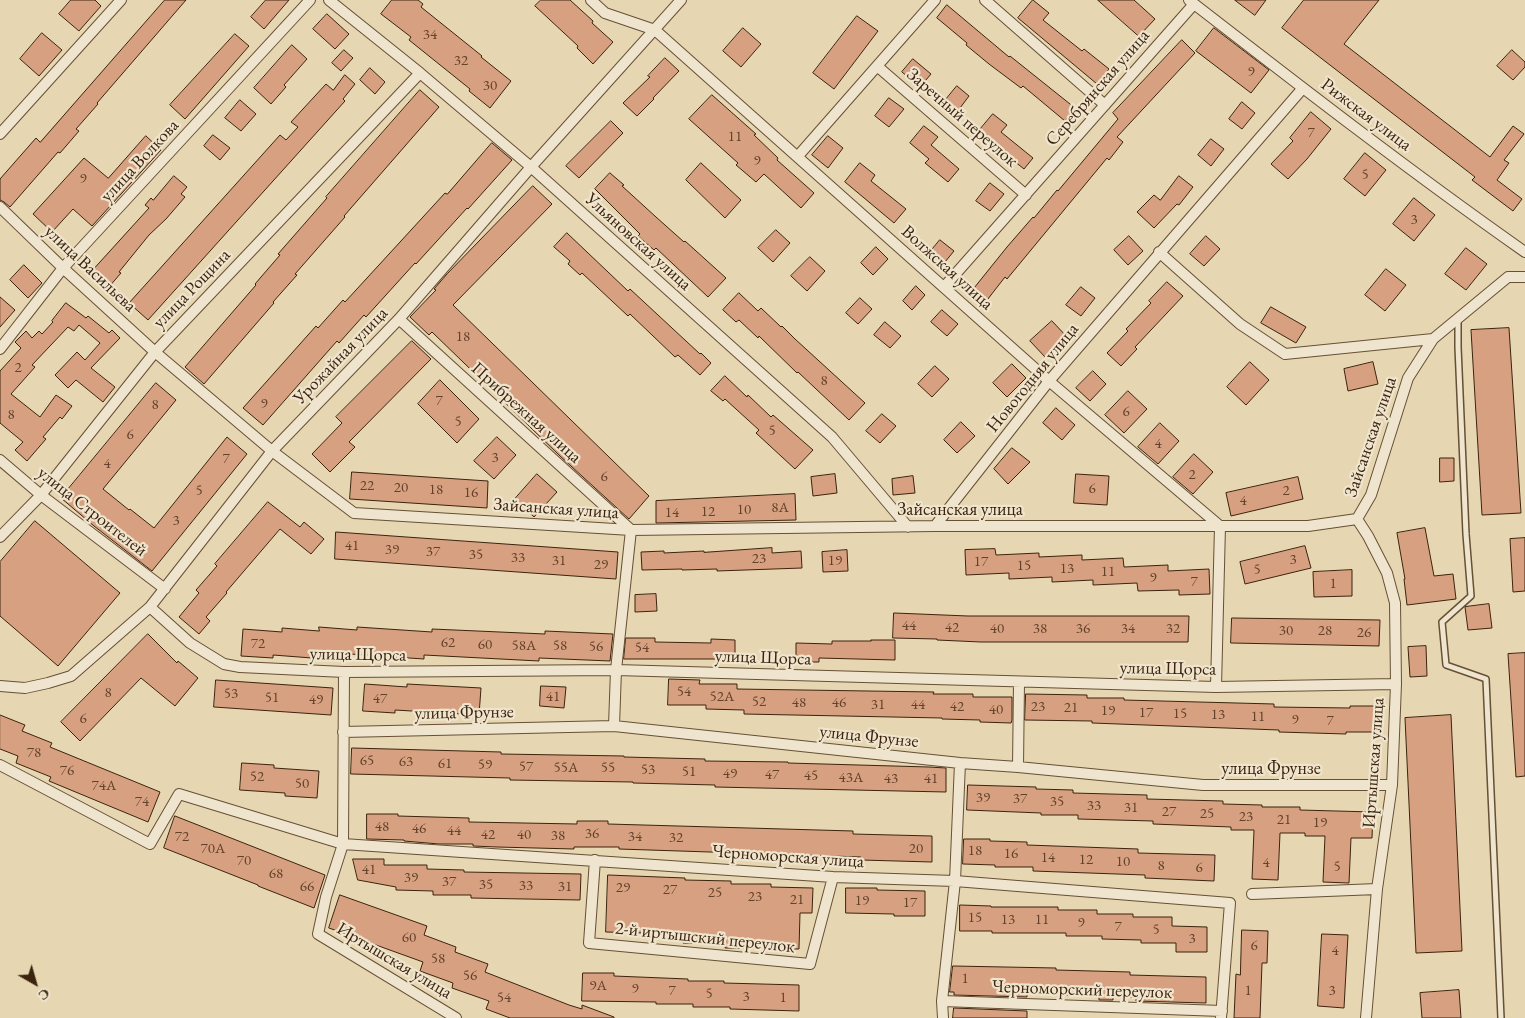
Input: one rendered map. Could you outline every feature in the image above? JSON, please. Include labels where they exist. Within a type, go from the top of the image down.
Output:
[{"type":"street","points":[[0,134],[122,0]]},
{"type":"street","name":"улица Волкова","points":[[0,349],[63,268],[310,0]]},
{"type":"street","name":"Ульяновская улица","points":[[329,0],[420,73],[531,168],[832,438],[908,527]]},
{"type":"street","points":[[591,0],[605,13],[655,30]]},
{"type":"street","name":"Урожайная улица","points":[[0,685],[25,688],[71,676],[150,607],[272,451],[399,319],[681,0]]},
{"type":"street","points":[[798,156],[935,0]]},
{"type":"street","points":[[985,0],[1105,105]]},
{"type":"street","name":"Серебрянская улица","points":[[944,287],[1105,105],[1192,2]]},
{"type":"street","name":"Рижская улица","points":[[1192,2],[1303,88],[1525,252]]},
{"type":"street","name":"Волжская улица","points":[[655,30],[1049,381],[1220,526]]},
{"type":"street","name":"Заречный переулок","points":[[877,66],[1026,194]]},
{"type":"street","name":"улица Рощина","points":[[0,537],[41,494],[155,352],[420,73]]},
{"type":"street","name":"Новогодняя улица","points":[[935,526],[1049,381],[1303,88]]},
{"type":"street","name":"улица Васильева","points":[[0,207],[63,268],[155,352],[272,451]]},
{"type":"street","points":[[1160,252],[1240,324],[1285,354],[1433,339]]},
{"type":"street","name":"Зайсанская улица","points":[[272,451],[354,513],[632,530],[935,526],[1308,526],[1357,519],[1371,495],[1408,378],[1433,339],[1508,277],[1525,277]]},
{"type":"street","name":"Прибрежная улица","points":[[399,319],[632,530]]},
{"type":"street","name":"улица Строителей","points":[[0,460],[41,494],[165,589]]},
{"type":"street","name":"Иртышская улица","points":[[1357,519],[1387,573],[1395,603],[1396,684],[1392,785],[1377,889],[1366,1018]]},
{"type":"street","points":[[1216,687],[1220,526]]},
{"type":"street","points":[[614,726],[616,670],[632,530]]},
{"type":"street","name":"улица Щорса","points":[[150,607],[190,643],[224,664],[240,667],[344,672],[616,670],[1216,687],[1396,684]]},
{"type":"street","points":[[343,844],[344,672]]},
{"type":"street","points":[[1018,682],[1018,767]]},
{"type":"street","name":"улица Фрунзе","points":[[344,732],[614,726],[960,763],[1202,785],[1392,785]]},
{"type":"street","points":[[943,1018],[942,1001],[955,881],[960,763]]},
{"type":"street","name":"Черноморская улица","points":[[0,766],[150,844],[179,794],[343,844],[833,877],[955,881],[1230,904],[1221,1015]]},
{"type":"street","name":"Иртышская улица","points":[[343,844],[326,897],[318,934],[456,1018]]},
{"type":"street","name":"2-й иртышский переулок","points":[[595,860],[589,943],[810,964],[833,877]]},
{"type":"street","points":[[1252,894],[1377,889]]},
{"type":"street","name":"Черноморский переулок","points":[[942,1001],[1221,1015]]},
{"type":"lane","points":[[1458,318],[1466,534],[1471,596],[1442,622],[1446,665],[1486,679],[1501,1018]]},
{"type":"building","points":[[71,0],[95,0],[101,6],[79,31],[59,14]]},
{"type":"building","points":[[165,0],[186,0],[97,103],[76,129],[79,131],[10,207],[0,200],[0,179],[36,138],[40,142]]},
{"type":"building","points":[[266,0],[289,0],[264,29],[251,17]]},
{"type":"building","points":[[392,0],[418,0],[423,4],[421,7],[511,81],[490,108],[469,91],[470,89],[409,40],[411,37],[381,14]]},
{"type":"building","points":[[541,0],[570,0],[613,42],[593,64],[577,48],[578,46],[535,6]]},
{"type":"building","points":[[1033,0],[1049,13],[1043,20],[1082,51],[1084,49],[1109,69],[1097,84],[1018,18]]},
{"type":"building","points":[[1098,0],[1134,0],[1155,19],[1139,36]]},
{"type":"building","points":[[1235,0],[1266,0],[1255,15]]},
{"type":"building","points":[[1304,0],[1379,0],[1344,44],[1490,157],[1513,126],[1524,134],[1504,160],[1509,163],[1497,180],[1522,199],[1513,211],[1472,180],[1475,177],[1282,28]]},
{"type":"building","points":[[947,5],[1009,57],[1075,108],[1065,121],[1023,86],[1021,88],[989,64],[937,18]]},
{"type":"building","points":[[327,14],[349,34],[335,49],[313,29]]},
{"type":"building","points":[[857,16],[878,31],[834,89],[813,73]]},
{"type":"building","points":[[743,28],[761,44],[741,67],[723,51]]},
{"type":"building","points":[[1214,28],[1269,70],[1251,93],[1196,51]]},
{"type":"building","points":[[42,33],[62,50],[39,76],[20,59]]},
{"type":"building","points":[[235,34],[249,46],[185,119],[170,105]]},
{"type":"building","points":[[1182,40],[1195,53],[1117,137],[1123,142],[1109,160],[1107,158],[984,304],[970,293],[1007,247],[1058,191],[1118,119],[1113,113]]},
{"type":"building","points":[[292,45],[307,59],[284,85],[286,87],[271,104],[254,88]]},
{"type":"building","points":[[344,50],[353,58],[341,71],[332,63]]},
{"type":"building","points":[[1512,50],[1525,62],[1525,67],[1513,80],[1497,66]]},
{"type":"building","points":[[665,58],[679,71],[637,116],[623,103],[650,77],[648,76]]},
{"type":"building","points":[[913,59],[931,74],[920,87],[902,72]]},
{"type":"building","points":[[370,68],[385,82],[375,94],[360,80]]},
{"type":"building","points":[[345,75],[355,84],[343,99],[345,101],[148,320],[129,303],[280,135],[286,140],[298,127],[291,122],[326,84],[333,90]]},
{"type":"building","points":[[957,86],[969,96],[957,112],[944,102]]},
{"type":"building","points":[[420,90],[439,107],[344,216],[295,274],[297,275],[274,303],[204,384],[185,367],[256,285],[280,255],[278,254],[326,197]]},
{"type":"building","points":[[712,95],[756,134],[754,135],[778,158],[777,160],[814,193],[801,208],[764,174],[756,182],[736,165],[738,163],[689,119]]},
{"type":"building","points":[[889,98],[904,109],[889,127],[875,116]]},
{"type":"building","points":[[240,100],[256,114],[241,131],[225,118]]},
{"type":"building","points":[[1242,102],[1255,113],[1242,129],[1229,119]]},
{"type":"building","points":[[1311,112],[1331,129],[1288,179],[1271,164],[1293,141],[1290,138]]},
{"type":"building","points":[[993,114],[1007,125],[1001,132],[1033,158],[1024,169],[978,132]]},
{"type":"building","points":[[611,121],[623,133],[579,178],[566,166]]},
{"type":"building","points":[[924,126],[938,137],[931,145],[959,169],[948,182],[925,163],[929,159],[910,143]]},
{"type":"building","points":[[213,135],[230,148],[220,160],[204,146]]},
{"type":"building","points":[[146,136],[161,150],[92,226],[73,209],[52,232],[33,214],[84,158],[108,178]]},
{"type":"building","points":[[828,136],[843,148],[828,168],[812,155]]},
{"type":"building","points":[[1211,139],[1224,149],[1211,166],[1198,155]]},
{"type":"building","points":[[492,143],[512,160],[468,209],[366,317],[364,315],[339,343],[337,341],[263,425],[243,408],[316,326],[318,328],[343,300],[345,302],[445,193],[447,194]]},
{"type":"building","points":[[1365,153],[1386,170],[1365,196],[1344,179]]},
{"type":"building","points":[[701,163],[741,200],[725,218],[686,180]]},
{"type":"building","points":[[860,163],[875,175],[871,181],[906,209],[894,223],[845,182]]},
{"type":"building","points":[[610,173],[656,217],[726,278],[708,297],[656,248],[654,250],[638,236],[640,234],[595,189]]},
{"type":"building","points":[[174,176],[187,187],[181,194],[185,197],[149,235],[108,288],[90,273],[149,208],[145,205],[151,198],[153,200]]},
{"type":"building","points":[[1179,176],[1193,187],[1179,205],[1177,204],[1154,228],[1137,212],[1154,195],[1160,200]]},
{"type":"building","points":[[990,183],[1004,194],[990,211],[976,201]]},
{"type":"building","points":[[533,186],[552,204],[453,305],[649,496],[629,519],[560,456],[432,332],[429,335],[410,317],[436,290],[434,289],[447,274]]},
{"type":"building","points":[[1414,198],[1435,215],[1414,241],[1393,224]]},
{"type":"building","points":[[776,230],[790,243],[773,262],[758,248]]},
{"type":"building","points":[[567,233],[628,291],[630,289],[711,363],[700,375],[678,355],[675,357],[630,314],[628,316],[582,273],[580,275],[568,264],[570,261],[554,247]]},
{"type":"building","points":[[1129,236],[1143,251],[1128,265],[1114,250]]},
{"type":"building","points":[[1206,236],[1220,249],[1204,266],[1190,254]]},
{"type":"building","points":[[940,240],[954,251],[940,268],[926,257]]},
{"type":"building","points":[[876,247],[888,259],[873,275],[861,263]]},
{"type":"building","points":[[1466,248],[1487,264],[1466,290],[1445,274]]},
{"type":"building","points":[[810,257],[825,271],[807,291],[791,276]]},
{"type":"building","points":[[24,265],[42,283],[28,298],[10,280]]},
{"type":"building","points":[[1386,269],[1406,285],[1385,311],[1365,295]]},
{"type":"building","points":[[1167,282],[1183,296],[1135,347],[1137,349],[1121,366],[1107,353],[1128,331],[1126,329],[1151,303],[1149,301]]},
{"type":"building","points":[[916,286],[925,295],[912,310],[903,301]]},
{"type":"building","points":[[1081,287],[1095,298],[1081,316],[1066,305]]},
{"type":"building","points":[[739,293],[758,311],[761,308],[782,326],[865,403],[849,420],[759,336],[758,338],[739,320],[736,322],[723,310]]},
{"type":"building","points":[[0,297],[15,310],[0,327]]},
{"type":"building","points":[[860,298],[872,309],[858,324],[846,313]]},
{"type":"building","points":[[66,303],[86,318],[88,316],[109,333],[112,330],[120,338],[91,368],[115,387],[103,402],[76,380],[68,388],[55,375],[77,352],[85,360],[100,343],[79,325],[74,331],[68,327],[32,365],[35,367],[11,394],[40,417],[56,395],[72,406],[62,419],[60,417],[43,437],[46,439],[27,461],[15,450],[23,442],[0,423],[0,371],[21,348],[15,342],[26,331],[32,338],[39,331],[42,334]]},
{"type":"building","points":[[1271,307],[1306,327],[1296,343],[1261,323]]},
{"type":"building","points":[[942,310],[958,324],[947,336],[931,322]]},
{"type":"building","points":[[1052,321],[1068,338],[1046,358],[1030,341]]},
{"type":"building","points":[[885,322],[901,336],[890,348],[874,335]]},
{"type":"building","points":[[1509,328],[1521,513],[1482,515],[1471,330]]},
{"type":"building","points":[[412,341],[431,359],[349,442],[355,447],[330,472],[312,454],[342,423],[336,417]]},
{"type":"building","points":[[1250,362],[1269,380],[1246,405],[1227,387]]},
{"type":"building","points":[[1373,362],[1378,384],[1348,391],[1344,369]]},
{"type":"building","points":[[1012,364],[1026,378],[1007,397],[993,383]]},
{"type":"building","points":[[935,366],[949,379],[932,397],[918,384]]},
{"type":"building","points":[[1093,371],[1106,384],[1090,401],[1076,388]]},
{"type":"building","points":[[725,376],[747,397],[748,395],[771,417],[773,415],[813,450],[795,469],[756,433],[759,430],[725,399],[723,401],[711,391]]},
{"type":"building","points":[[440,380],[479,419],[457,443],[418,404]]},
{"type":"building","points":[[156,383],[176,400],[103,489],[129,510],[154,528],[227,437],[247,454],[152,571],[61,498]]},
{"type":"building","points":[[1128,391],[1147,409],[1124,433],[1105,415]]},
{"type":"building","points":[[1056,408],[1075,425],[1062,440],[1043,423]]},
{"type":"building","points":[[882,414],[896,426],[880,443],[866,431]]},
{"type":"building","points":[[961,422],[975,436],[957,453],[944,440]]},
{"type":"building","points":[[1160,423],[1179,441],[1158,464],[1138,447]]},
{"type":"building","points":[[497,437],[516,455],[494,479],[474,461]]},
{"type":"building","points":[[1012,448],[1030,462],[1008,484],[994,469]]},
{"type":"building","points":[[1194,454],[1213,472],[1193,494],[1173,477]]},
{"type":"building","points":[[1440,458],[1454,458],[1454,481],[1440,482]]},
{"type":"building","points":[[352,472],[488,481],[487,508],[350,499]]},
{"type":"building","points":[[537,474],[557,492],[534,517],[515,499]]},
{"type":"building","points":[[835,474],[837,493],[813,496],[811,477]]},
{"type":"building","points":[[1076,474],[1109,476],[1107,505],[1074,503]]},
{"type":"building","points":[[913,476],[915,493],[893,495],[892,479]]},
{"type":"building","points":[[1298,477],[1303,499],[1231,516],[1226,493]]},
{"type":"building","points":[[795,494],[796,520],[656,523],[656,501]]},
{"type":"building","points":[[268,502],[300,527],[304,522],[324,539],[311,554],[280,529],[206,617],[210,621],[199,634],[179,617],[199,593],[196,590],[217,566],[215,564]]},
{"type":"building","points":[[35,521],[120,593],[58,666],[0,616],[0,562]]},
{"type":"building","points":[[1425,528],[1434,576],[1453,574],[1456,599],[1407,605],[1405,579],[1397,533]]},
{"type":"building","points":[[336,532],[618,552],[616,579],[335,559]]},
{"type":"building","points":[[1525,538],[1525,591],[1513,592],[1510,539]]},
{"type":"building","points":[[1305,546],[1311,568],[1245,584],[1240,562]]},
{"type":"building","points":[[772,548],[772,553],[801,551],[802,568],[717,571],[717,569],[642,570],[641,552],[704,552]]},
{"type":"building","points":[[995,549],[996,555],[1039,553],[1039,557],[1082,555],[1082,560],[1123,558],[1124,567],[1168,565],[1168,571],[1209,569],[1210,594],[1179,595],[1179,590],[1138,591],[1137,583],[1093,585],[1093,580],[1052,582],[1052,577],[1009,579],[1009,573],[966,575],[965,550]]},
{"type":"building","points":[[847,550],[848,571],[823,572],[822,552]]},
{"type":"building","points":[[1352,570],[1352,596],[1314,597],[1313,572]]},
{"type":"building","points":[[656,594],[657,611],[635,612],[635,595]]},
{"type":"building","points":[[1489,604],[1492,628],[1468,630],[1465,607]]},
{"type":"building","points":[[894,613],[968,616],[1189,616],[1188,642],[981,642],[893,638]]},
{"type":"building","points":[[1232,618],[1380,620],[1379,646],[1231,643]]},
{"type":"building","points":[[319,627],[357,630],[357,627],[432,632],[432,629],[545,634],[545,631],[613,634],[610,661],[539,658],[539,661],[424,655],[424,659],[350,654],[349,656],[312,654],[312,658],[273,655],[273,658],[241,656],[243,629],[282,632],[282,628],[319,631]]},
{"type":"building","points":[[148,634],[177,663],[178,661],[198,678],[175,706],[141,678],[80,741],[61,722]]},
{"type":"building","points":[[626,638],[655,638],[655,642],[711,643],[711,639],[735,640],[735,659],[624,659]]},
{"type":"building","points":[[895,640],[895,660],[819,658],[819,662],[796,662],[796,643],[832,644],[832,641]]},
{"type":"building","points":[[1426,646],[1427,676],[1410,677],[1408,647]]},
{"type":"building","points":[[1525,653],[1525,776],[1516,777],[1508,654]]},
{"type":"building","points":[[669,679],[700,680],[699,684],[737,684],[737,689],[934,692],[933,694],[973,694],[973,697],[1012,697],[1012,720],[1011,723],[942,718],[744,714],[744,710],[706,709],[706,705],[668,705]]},
{"type":"building","points":[[216,680],[333,688],[331,715],[214,707]]},
{"type":"building","points":[[365,684],[407,687],[407,684],[481,688],[479,715],[395,710],[395,713],[363,711]]},
{"type":"building","points":[[541,686],[566,687],[564,708],[540,706]]},
{"type":"building","points":[[1026,694],[1087,695],[1087,698],[1124,698],[1124,700],[1274,704],[1274,707],[1350,708],[1350,706],[1381,706],[1381,732],[1346,732],[1346,734],[1279,732],[1279,730],[1092,723],[1092,721],[1025,720]]},
{"type":"building","points":[[0,715],[25,725],[22,731],[52,743],[50,747],[160,792],[148,822],[49,781],[51,777],[16,763],[18,756],[0,749]]},
{"type":"building","points":[[1451,715],[1462,951],[1416,953],[1405,718]]},
{"type":"building","points":[[352,748],[946,768],[946,792],[715,787],[715,785],[633,782],[351,774]]},
{"type":"building","points":[[242,763],[274,765],[274,768],[319,771],[317,798],[285,796],[285,793],[240,790]]},
{"type":"building","points":[[968,785],[1036,787],[1036,789],[1073,790],[1073,793],[1147,795],[1147,799],[1223,801],[1223,804],[1300,807],[1300,810],[1373,812],[1372,838],[1351,838],[1349,883],[1323,882],[1325,836],[1305,836],[1305,833],[1280,833],[1278,880],[1252,879],[1254,830],[1231,830],[1231,827],[1153,824],[1153,821],[1078,819],[1078,815],[1041,815],[1041,813],[967,810]]},
{"type":"building","points":[[367,814],[469,818],[469,822],[577,824],[577,821],[608,821],[608,824],[853,831],[853,834],[932,836],[932,862],[861,860],[861,857],[619,849],[619,847],[574,847],[574,849],[497,847],[473,846],[473,844],[439,844],[404,840],[367,839]]},
{"type":"building","points":[[175,816],[325,875],[314,908],[164,848]]},
{"type":"building","points":[[964,839],[1027,842],[1027,845],[1138,849],[1138,853],[1215,855],[1214,881],[1145,878],[1145,875],[1033,871],[1033,867],[995,867],[995,865],[963,864]]},
{"type":"building","points":[[353,859],[384,859],[384,865],[427,865],[427,869],[464,870],[464,872],[581,874],[580,900],[471,898],[471,895],[433,895],[433,891],[396,890],[396,887],[358,880]]},
{"type":"building","points":[[608,875],[685,878],[685,880],[731,881],[731,884],[771,884],[771,887],[813,888],[812,913],[800,913],[799,949],[725,948],[725,944],[683,943],[683,938],[645,938],[645,933],[606,932]]},
{"type":"building","points":[[846,888],[925,891],[925,916],[846,913]]},
{"type":"building","points":[[340,895],[427,926],[424,935],[456,947],[455,952],[488,964],[485,972],[569,1005],[582,1009],[582,1005],[614,1018],[510,1018],[486,1009],[489,1001],[452,988],[453,983],[420,971],[423,962],[329,928]]},
{"type":"building","points":[[960,905],[1058,907],[1058,910],[1097,910],[1097,914],[1133,914],[1133,917],[1172,917],[1172,926],[1207,927],[1207,952],[1176,952],[1176,943],[1141,943],[1141,940],[1102,939],[1102,936],[1066,936],[1066,933],[960,931]]},
{"type":"building","points":[[1242,930],[1268,931],[1267,963],[1262,963],[1260,1018],[1234,1018],[1236,974],[1240,975]]},
{"type":"building","points":[[1322,934],[1348,935],[1344,1008],[1318,1006]]},
{"type":"building","points":[[953,966],[1056,968],[1056,970],[1130,972],[1130,975],[1206,977],[1206,1003],[1136,1001],[1136,997],[1113,997],[1113,1000],[1099,1000],[1099,996],[1062,994],[1027,993],[1027,997],[954,995],[954,992],[950,992]]},
{"type":"building","points":[[583,973],[614,973],[614,976],[688,979],[688,981],[724,981],[724,983],[799,985],[799,1011],[693,1007],[693,1004],[656,1004],[656,1002],[582,1001]]},
{"type":"building","points":[[1459,990],[1461,1018],[1422,1018],[1420,993]]},
{"type":"building","points":[[954,1008],[1027,1011],[1027,1018],[953,1018]]}]
